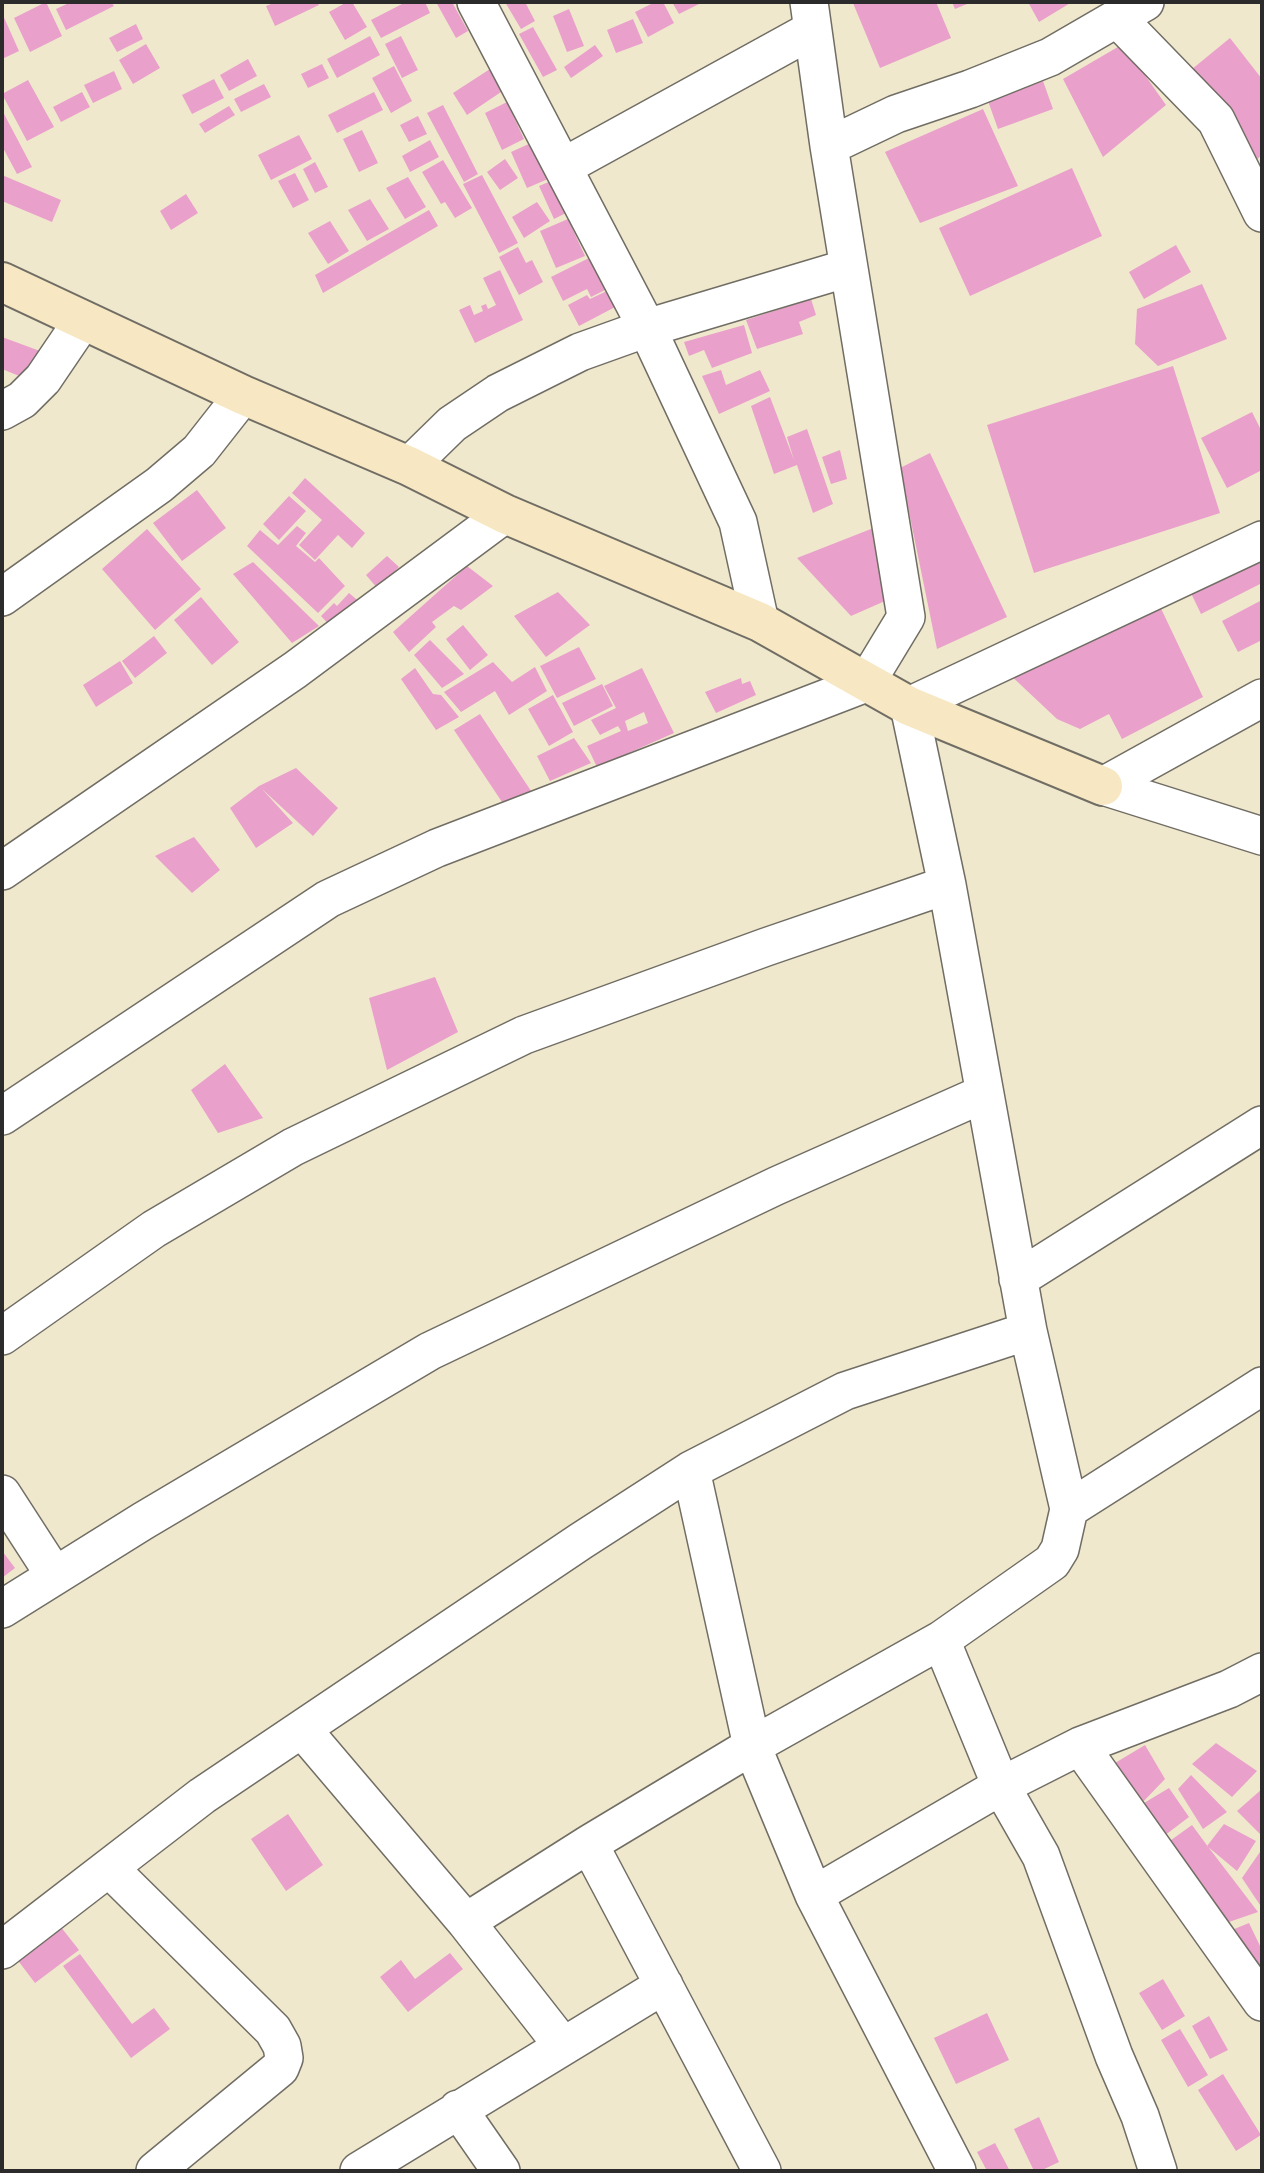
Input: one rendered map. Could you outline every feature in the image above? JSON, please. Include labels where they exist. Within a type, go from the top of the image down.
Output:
[{"type":"street","points":[[476,2],[647,328],[738,522],[760,622]]},
{"type":"street","points":[[829,146],[896,114],[970,89],[1050,57],[1131,10],[1216,120],[1262,213]]},
{"type":"street","points":[[2,1116],[328,898],[437,848],[866,683],[906,617],[848,268],[811,16],[563,167]]},
{"type":"street","points":[[409,466],[452,424],[498,393],[580,352],[647,328],[848,268]]},
{"type":"street","points":[[2,282],[243,395],[409,466],[505,514],[760,622],[909,706],[1103,786],[1262,836]]},
{"type":"street","points":[[2,411],[22,400],[43,379],[83,320]]},
{"type":"street","points":[[2,597],[159,485],[199,451],[243,395]]},
{"type":"street","points":[[2,871],[295,670],[505,514]]},
{"type":"street","points":[[909,706],[1262,540]]},
{"type":"street","points":[[1103,786],[1262,698]]},
{"type":"street","points":[[467,1922],[589,1844],[752,1746],[942,1640],[1052,1562],[1059,1549],[1069,1509],[1028,1331],[947,885],[909,706]]},
{"type":"street","points":[[2,1336],[154,1229],[293,1147],[524,1035],[947,885]]},
{"type":"street","points":[[2,1609],[155,1514],[430,1351],[776,1186],[983,1094]]},
{"type":"street","points":[[1018,1279],[1262,1125]]},
{"type":"street","points":[[2,1950],[202,1796],[691,1470],[845,1391],[1028,1331]]},
{"type":"street","points":[[1069,1509],[1262,1386]]},
{"type":"street","points":[[691,1470],[752,1746],[814,1895],[957,2171]]},
{"type":"street","points":[[2,1494],[55,1576]]},
{"type":"street","points":[[942,1640],[1002,1786],[1041,1856],[1114,2056],[1140,2116],[1157,2171]]},
{"type":"street","points":[[814,1895],[1002,1786],[1080,1746],[1260,1678]]},
{"type":"street","points":[[302,1729],[467,1922],[563,2046]]},
{"type":"street","points":[[1080,1746],[1262,2002]]},
{"type":"street","points":[[589,1844],[762,2171]]},
{"type":"street","points":[[108,1868],[272,2030],[282,2046],[284,2058],[280,2068],[155,2171]]},
{"type":"street","points":[[359,2171],[664,1985]]},
{"type":"street","points":[[458,2109],[501,2171]]},
{"type":"building","points":[[46,2],[62,36],[30,52],[14,18]]},
{"type":"building","points":[[71,2],[111,2],[114,6],[66,30],[56,9]]},
{"type":"building","points":[[276,2],[317,2],[319,5],[275,26],[266,6]]},
{"type":"building","points":[[352,2],[367,27],[345,40],[329,12]]},
{"type":"building","points":[[406,2],[425,2],[430,13],[381,38],[371,20]]},
{"type":"building","points":[[436,2],[452,2],[468,31],[456,38]]},
{"type":"building","points":[[505,2],[525,2],[535,21],[521,29]]},
{"type":"building","points":[[655,2],[663,2],[674,23],[648,37],[635,12]]},
{"type":"building","points":[[672,2],[703,2],[679,14]]},
{"type":"building","points":[[936,2],[951,38],[880,68],[853,3]]},
{"type":"building","points":[[952,2],[972,2],[955,9]]},
{"type":"building","points":[[1028,2],[1072,2],[1039,22]]},
{"type":"building","points":[[569,9],[584,46],[567,52],[553,16]]},
{"type":"building","points":[[2,13],[19,51],[2,59]]},
{"type":"building","points":[[633,19],[643,43],[616,53],[607,30]]},
{"type":"building","points":[[136,24],[143,39],[117,52],[109,38]]},
{"type":"building","points":[[533,27],[557,70],[543,77],[519,34]]},
{"type":"building","points":[[370,36],[380,55],[337,78],[327,59]]},
{"type":"building","points":[[401,36],[418,70],[402,78],[385,44]]},
{"type":"building","points":[[1230,38],[1262,79],[1262,155],[1254,162],[1186,74]]},
{"type":"building","points":[[146,44],[160,68],[133,84],[119,60]]},
{"type":"building","points":[[1123,44],[1166,105],[1103,157],[1063,79]]},
{"type":"building","points":[[595,45],[603,56],[571,78],[564,67]]},
{"type":"building","points":[[248,59],[257,76],[229,91],[220,75]]},
{"type":"building","points":[[322,64],[329,78],[308,88],[301,74]]},
{"type":"building","points":[[394,66],[412,101],[391,113],[372,78]]},
{"type":"building","points":[[490,69],[504,90],[467,115],[453,93]]},
{"type":"building","points":[[114,71],[122,89],[93,103],[84,85]]},
{"type":"building","points":[[214,79],[224,98],[192,114],[182,95]]},
{"type":"building","points":[[28,80],[54,127],[27,141],[2,94]]},
{"type":"building","points":[[1043,81],[1053,109],[998,129],[988,101]]},
{"type":"building","points":[[264,84],[271,97],[241,112],[234,99]]},
{"type":"building","points":[[82,92],[90,107],[61,122],[53,107]]},
{"type":"building","points":[[374,92],[383,110],[337,133],[328,115]]},
{"type":"building","points":[[507,102],[524,139],[502,150],[485,113]]},
{"type":"building","points":[[443,105],[478,174],[464,182],[427,113]]},
{"type":"building","points":[[229,106],[235,115],[205,133],[199,124]]},
{"type":"building","points":[[983,109],[1018,186],[920,223],[885,152]]},
{"type":"building","points":[[2,110],[32,167],[17,174],[2,146]]},
{"type":"building","points":[[418,116],[427,134],[409,142],[400,125]]},
{"type":"building","points":[[362,130],[378,163],[359,172],[343,139]]},
{"type":"building","points":[[299,135],[312,159],[271,180],[258,155]]},
{"type":"building","points":[[430,140],[439,157],[410,172],[402,156]]},
{"type":"building","points":[[531,143],[548,179],[527,188],[511,152]]},
{"type":"building","points":[[505,159],[518,178],[500,190],[487,172]]},
{"type":"building","points":[[443,160],[472,208],[455,218],[445,202],[441,204],[422,172]]},
{"type":"building","points":[[315,162],[328,187],[315,193],[303,169]]},
{"type":"building","points":[[1072,168],[1102,236],[970,296],[939,228]]},
{"type":"building","points":[[295,173],[309,200],[293,208],[278,181]]},
{"type":"building","points":[[2,175],[61,200],[52,222],[2,201]]},
{"type":"building","points":[[482,175],[518,243],[499,253],[463,184]]},
{"type":"building","points":[[408,177],[426,207],[405,219],[386,188]]},
{"type":"building","points":[[551,181],[566,213],[554,219],[539,186]]},
{"type":"building","points":[[186,194],[198,213],[171,230],[160,211]]},
{"type":"building","points":[[370,199],[389,229],[367,241],[348,210]]},
{"type":"building","points":[[537,202],[550,221],[524,238],[512,217]]},
{"type":"building","points":[[429,210],[438,226],[323,293],[315,275]]},
{"type":"building","points":[[568,219],[585,256],[556,268],[540,231]]},
{"type":"building","points":[[330,221],[349,251],[328,264],[308,233]]},
{"type":"building","points":[[1176,245],[1191,272],[1144,299],[1129,272]]},
{"type":"building","points":[[518,247],[526,263],[532,260],[543,282],[519,295],[499,257]]},
{"type":"building","points":[[591,257],[607,289],[591,297],[587,289],[563,301],[551,277]]},
{"type":"building","points":[[500,270],[523,320],[475,343],[459,310],[470,305],[474,315],[483,311],[481,306],[486,304],[488,309],[496,305],[483,278]]},
{"type":"building","points":[[1202,284],[1227,339],[1158,366],[1135,344],[1137,309]]},
{"type":"building","points":[[609,290],[617,306],[579,326],[568,305],[587,295],[590,299]]},
{"type":"building","points":[[811,299],[816,315],[799,322],[803,334],[757,349],[746,320]]},
{"type":"building","points":[[744,325],[752,353],[712,368],[704,350],[689,356],[684,342]]},
{"type":"building","points":[[2,337],[40,351],[29,380],[2,369]]},
{"type":"building","points":[[1173,366],[1220,513],[1034,573],[987,425]]},
{"type":"building","points":[[721,370],[726,385],[760,370],[770,391],[719,414],[702,376]]},
{"type":"building","points":[[770,397],[794,460],[787,437],[807,429],[833,504],[813,513],[797,465],[774,474],[751,406]]},
{"type":"building","points":[[1252,412],[1262,432],[1262,470],[1227,488],[1201,438]]},
{"type":"building","points":[[840,450],[847,479],[831,484],[822,457]]},
{"type":"building","points":[[930,453],[1007,617],[937,649],[900,468]]},
{"type":"building","points":[[305,478],[365,533],[352,548],[338,535],[315,560],[299,545],[322,520],[292,493]]},
{"type":"building","points":[[197,490],[226,528],[182,561],[153,523]]},
{"type":"building","points":[[289,496],[306,511],[279,540],[263,524]]},
{"type":"building","points":[[297,526],[306,533],[296,546],[315,562],[319,558],[345,586],[318,613],[247,546],[260,530],[278,545]]},
{"type":"building","points":[[876,527],[885,601],[851,616],[797,558]]},
{"type":"building","points":[[147,529],[201,589],[155,630],[102,569]]},
{"type":"building","points":[[1262,551],[1262,583],[1201,614],[1189,589]]},
{"type":"building","points":[[387,556],[399,567],[378,589],[366,575]]},
{"type":"building","points":[[253,562],[319,626],[292,643],[233,574]]},
{"type":"building","points":[[467,566],[493,586],[461,610],[454,606],[432,622],[436,627],[409,652],[393,632]]},
{"type":"building","points":[[558,592],[590,625],[546,657],[514,616]]},
{"type":"building","points":[[349,593],[362,604],[334,630],[321,616],[334,603],[337,606]]},
{"type":"building","points":[[201,597],[239,642],[212,665],[174,620]]},
{"type":"building","points":[[1157,600],[1203,697],[1122,739],[1109,714],[1080,729],[1057,719],[1006,671]]},
{"type":"building","points":[[1262,600],[1262,640],[1238,652],[1222,621]]},
{"type":"building","points":[[463,625],[488,655],[470,670],[446,639]]},
{"type":"building","points":[[154,636],[167,653],[135,678],[122,661]]},
{"type":"building","points":[[430,640],[464,674],[442,688],[414,655]]},
{"type":"building","points":[[579,647],[596,679],[557,698],[540,666]]},
{"type":"building","points":[[120,661],[133,683],[96,707],[83,685]]},
{"type":"building","points":[[493,662],[512,682],[535,667],[547,691],[509,715],[495,691],[461,712],[444,692]]},
{"type":"building","points":[[415,668],[433,694],[441,695],[459,717],[436,730],[401,679]]},
{"type":"building","points":[[642,668],[674,733],[597,767],[587,746],[621,731],[618,726],[600,735],[591,720],[616,708],[604,686]],"holes":[[[644,712],[648,723],[628,731],[625,721]]]},
{"type":"building","points":[[741,678],[742,684],[750,681],[756,695],[716,713],[705,692]]},
{"type":"building","points":[[602,684],[613,706],[574,726],[562,703]]},
{"type":"building","points":[[553,695],[573,732],[549,746],[528,709]]},
{"type":"building","points":[[480,714],[537,800],[510,814],[454,730]]},
{"type":"building","points":[[574,738],[591,763],[550,781],[537,756]]},
{"type":"building","points":[[296,768],[338,808],[313,836],[262,789],[293,823],[256,848],[230,808],[259,786]]},
{"type":"building","points":[[194,837],[220,870],[192,893],[155,856]]},
{"type":"building","points":[[435,977],[458,1032],[387,1070],[369,998]]},
{"type":"building","points":[[225,1064],[263,1118],[218,1133],[191,1090]]},
{"type":"building","points":[[2,1553],[15,1568],[2,1578]]},
{"type":"building","points":[[1216,1743],[1257,1771],[1232,1797],[1192,1764]]},
{"type":"building","points":[[1145,1745],[1165,1779],[1139,1806],[1110,1766]]},
{"type":"building","points":[[1191,1775],[1227,1812],[1203,1829],[1178,1789]]},
{"type":"building","points":[[1169,1788],[1189,1817],[1160,1839],[1139,1806]]},
{"type":"building","points":[[1262,1789],[1262,1836],[1237,1811]]},
{"type":"building","points":[[288,1814],[323,1865],[286,1891],[251,1839]]},
{"type":"building","points":[[1224,1824],[1256,1841],[1237,1871],[1207,1846]]},
{"type":"building","points":[[1192,1825],[1258,1912],[1223,1924],[1167,1843]]},
{"type":"building","points":[[1262,1849],[1262,1908],[1242,1878]]},
{"type":"building","points":[[53,1917],[79,1950],[35,1983],[10,1950]]},
{"type":"building","points":[[1249,1923],[1262,1950],[1262,1988],[1227,1932]]},
{"type":"building","points":[[450,1953],[463,1969],[408,2012],[380,1977],[401,1960],[415,1979]]},
{"type":"building","points":[[80,1954],[132,2024],[154,2008],[170,2029],[131,2058],[63,1966]]},
{"type":"building","points":[[1163,1979],[1185,2016],[1162,2030],[1139,1993]]},
{"type":"building","points":[[987,2013],[1009,2060],[956,2084],[934,2038]]},
{"type":"building","points":[[1209,2016],[1228,2050],[1210,2059],[1192,2026]]},
{"type":"building","points":[[1180,2029],[1208,2075],[1188,2087],[1161,2040]]},
{"type":"building","points":[[1223,2074],[1261,2135],[1236,2151],[1198,2090]]},
{"type":"building","points":[[1039,2117],[1059,2162],[1034,2171],[1014,2129]]},
{"type":"building","points":[[995,2143],[1010,2171],[987,2171],[977,2152]]}]
